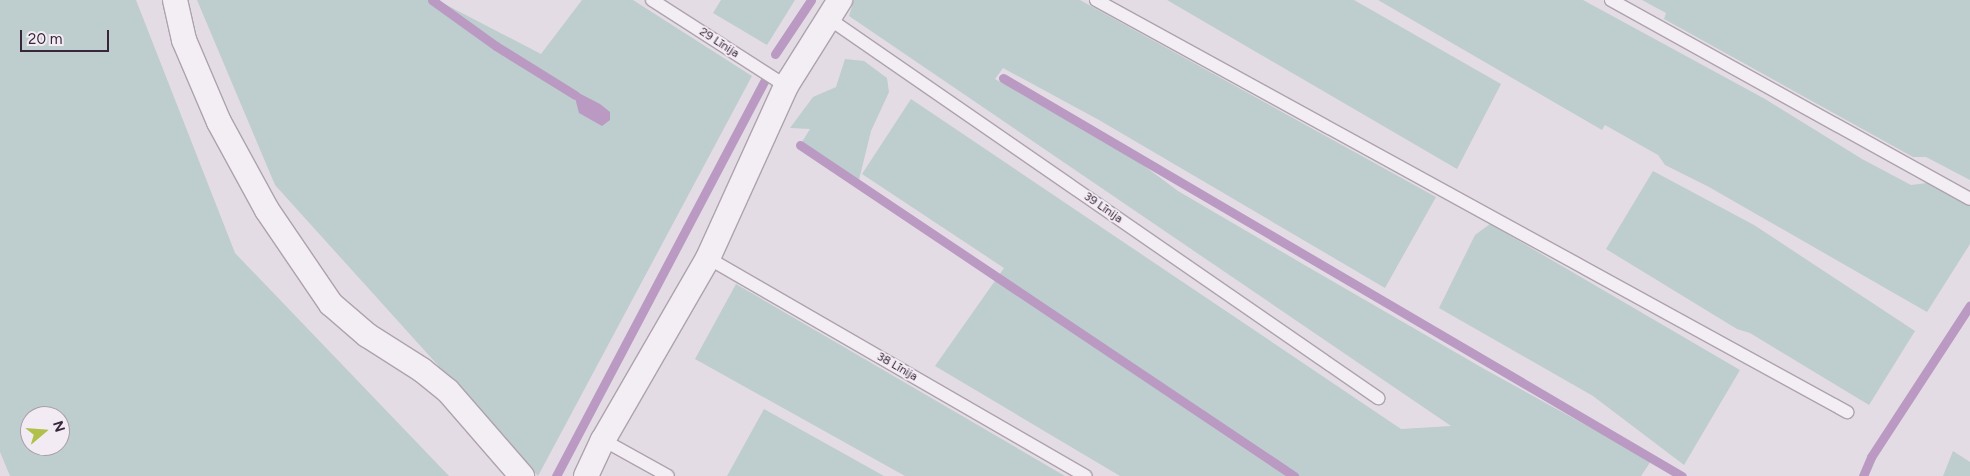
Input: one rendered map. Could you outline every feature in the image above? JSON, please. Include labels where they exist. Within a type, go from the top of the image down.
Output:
[{"type":"street","points":[[175,0],[184,40],[219,122],[267,210],[331,304],[367,335],[422,370],[448,391],[522,476]]},
{"type":"street","points":[[586,476],[603,440],[708,258],[786,86],[834,9]]},
{"type":"lane","name":"29 Līnija","points":[[652,0],[786,86]]},
{"type":"lane","points":[[1096,0],[1847,412]]},
{"type":"lane","points":[[1611,0],[1970,199]]},
{"type":"lane","name":"39 Līnija","points":[[834,9],[1378,398]]},
{"type":"lane","name":"38 Līnija","points":[[708,258],[1086,476]]},
{"type":"lane","points":[[603,440],[668,476]]},
{"type":"shaded area","points":[[0,0],[136,0],[235,253],[449,476],[10,476],[0,452]]},
{"type":"shaded area","points":[[197,0],[437,0],[541,54],[582,0],[633,0],[752,76],[538,476],[275,185]]},
{"type":"shaded area","points":[[721,0],[795,0],[767,45],[713,13]]},
{"type":"shaded area","points":[[854,0],[1080,0],[1436,197],[1385,288],[1099,120],[1003,68],[995,79],[1116,145],[1178,191],[1308,267],[1486,370],[1651,461],[1641,476],[1120,476],[935,366],[1004,268],[862,174],[911,99],[1401,429],[1451,426],[849,16]]},
{"type":"shaded area","points":[[1167,0],[1354,0],[1501,84],[1457,169]]},
{"type":"shaded area","points":[[1378,0],[1583,0],[1765,99],[1862,159],[1911,185],[1927,183],[1970,206],[1970,244],[1927,312],[1709,187],[1665,165],[1658,155],[1605,125],[1602,130]]},
{"type":"shaded area","points":[[1642,0],[1970,0],[1970,180],[1926,157],[1913,157],[1664,19],[1666,13]]},
{"type":"shaded area","points":[[845,59],[864,61],[887,78],[889,92],[871,131],[858,184],[800,145],[810,129],[790,128],[813,97],[836,87]]},
{"type":"shaded area","points":[[573,90],[600,104],[610,112],[610,120],[602,126],[579,113]]},
{"type":"shaded area","points":[[1653,171],[1754,225],[1915,331],[1869,405],[1750,333],[1737,329],[1606,249]]},
{"type":"shaded area","points":[[1490,224],[1740,370],[1684,465],[1593,396],[1439,308],[1475,235]]},
{"type":"shaded area","points":[[736,284],[1065,476],[905,476],[695,359]]},
{"type":"shaded area","points":[[764,409],[884,476],[727,476]]},
{"type":"shaded area","points":[[1953,451],[1970,462],[1970,476],[1943,476]]},
{"type":"waterway","points":[[432,0],[496,46],[575,95]]},
{"type":"waterway","points":[[775,54],[811,0]]},
{"type":"waterway","points":[[1003,78],[1682,476]]},
{"type":"waterway","points":[[556,476],[764,81]]},
{"type":"waterway","points":[[800,145],[1294,476]]},
{"type":"waterway","points":[[1863,476],[1871,457],[1970,305]]}]
